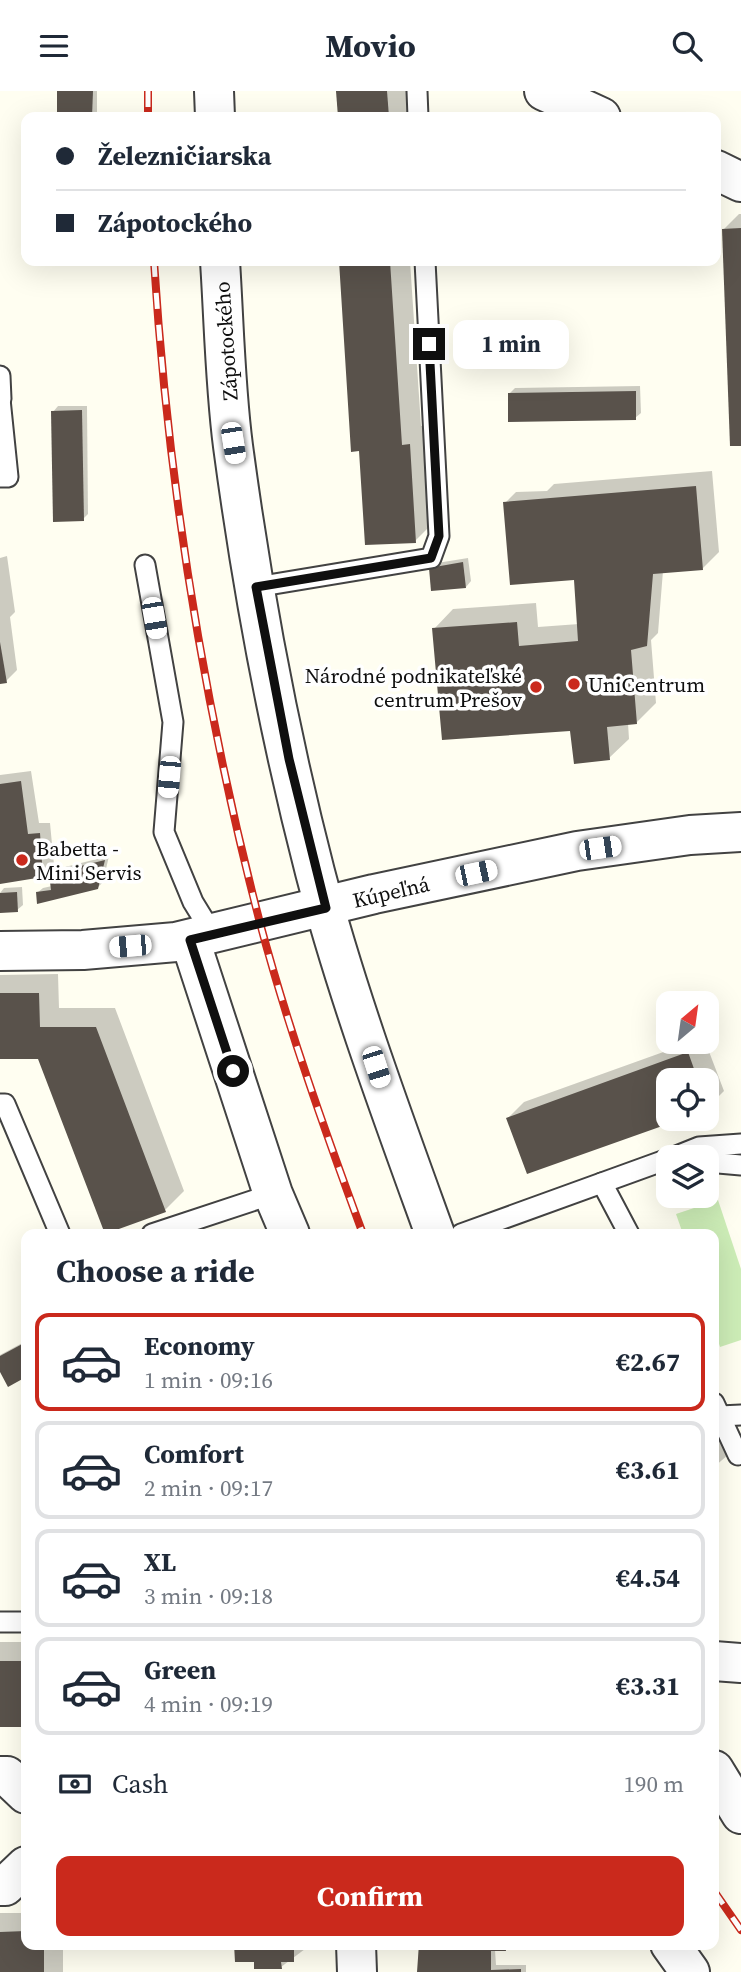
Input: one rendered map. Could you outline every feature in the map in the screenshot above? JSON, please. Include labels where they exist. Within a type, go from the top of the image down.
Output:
[{"type":"street","points":[[214,91],[215,112]]},
{"type":"street","points":[[544,91],[590,112]]},
{"type":"street","points":[[721,172],[741,182]]},
{"type":"street","name":"Zápotockého","points":[[220,266],[233,443],[266,586],[289,759],[326,908],[393,1118],[433,1229]]},
{"type":"street","name":"Kúpeľná","points":[[0,951],[83,950],[201,936],[326,908],[374,894],[577,851],[690,835],[741,832]]},
{"type":"street","points":[[201,936],[273,1194],[287,1229]]},
{"type":"street","points":[[719,1661],[741,1663]]},
{"type":"street","points":[[0,1776],[7,1776],[21,1789]]},
{"type":"street","points":[[719,1778],[741,1814]]},
{"type":"street","points":[[0,1886],[5,1886],[21,1871]]},
{"type":"street","points":[[356,1950],[356,1972]]},
{"type":"street","points":[[674,1950],[690,1972]]},
{"type":"lane","points":[[416,91],[418,112]]},
{"type":"lane","points":[[266,586],[431,558],[439,536],[425,266]]},
{"type":"lane","points":[[0,376],[8,477],[0,477]]},
{"type":"lane","points":[[145,565],[173,722],[164,832],[193,902],[201,936]]},
{"type":"lane","points":[[0,1104],[5,1104],[58,1229]]},
{"type":"lane","points":[[719,1146],[741,1144]]},
{"type":"lane","points":[[719,1163],[741,1165]]},
{"type":"lane","points":[[475,1229],[656,1164]]},
{"type":"lane","points":[[601,1183],[626,1229]]},
{"type":"lane","points":[[167,1229],[273,1194]]},
{"type":"lane","points":[[719,1410],[741,1415]]},
{"type":"lane","points":[[719,1414],[738,1455]]},
{"type":"lane","points":[[0,1622],[21,1622]]},
{"type":"green space","points":[[719,1203],[741,1269],[741,1340],[720,1347],[719,1344],[719,1229],[681,1229],[676,1214],[694,1208],[719,1208]]},
{"type":"building","points":[[57,91],[93,91],[92,112],[57,112]]},
{"type":"building","points":[[336,91],[387,91],[389,112],[338,112]]},
{"type":"building","points":[[741,228],[741,446],[730,446],[722,229]]},
{"type":"building","points":[[339,266],[390,266],[402,445],[410,444],[416,543],[365,545],[359,451],[351,452]]},
{"type":"building","points":[[636,391],[636,420],[508,422],[508,393]]},
{"type":"building","points":[[82,410],[84,521],[53,522],[51,411]]},
{"type":"building","points":[[696,486],[703,570],[653,574],[647,646],[631,650],[637,724],[607,727],[610,760],[574,764],[570,731],[442,740],[432,628],[517,622],[519,646],[578,641],[574,580],[510,585],[503,502]]},
{"type":"building","points":[[463,562],[466,588],[431,591],[429,568]]},
{"type":"building","points":[[0,642],[7,683],[0,684]]},
{"type":"building","points":[[21,781],[28,834],[40,833],[43,877],[0,884],[0,784]]},
{"type":"building","points":[[105,860],[98,889],[37,904],[36,892],[51,890],[49,874]]},
{"type":"building","points":[[17,892],[18,912],[0,913],[0,893]]},
{"type":"building","points":[[0,993],[39,993],[40,1027],[96,1027],[166,1212],[119,1229],[103,1229],[38,1059],[0,1059]]},
{"type":"building","points":[[682,1054],[689,1054],[694,1068],[656,1068],[656,1128],[527,1174],[506,1118]]},
{"type":"building","points":[[21,1345],[21,1380],[8,1387],[0,1372],[0,1356]]},
{"type":"building","points":[[0,1661],[21,1661],[21,1727],[0,1727]]},
{"type":"building","points":[[21,1931],[21,1950],[44,1950],[44,1972],[0,1972],[0,1932]]},
{"type":"building","points":[[234,1950],[294,1950],[294,1962],[281,1962],[282,1969],[254,1969],[254,1962],[235,1962]]},
{"type":"building","points":[[419,1950],[506,1950],[491,1951],[491,1970],[521,1969],[521,1972],[417,1972]]},
{"type":"railway","points":[[148,91],[148,112]]},
{"type":"railway","points":[[154,266],[160,344],[179,511],[191,594],[222,760],[271,962],[308,1079],[361,1229]]},
{"type":"railway","points":[[719,1898],[741,1930]]},
{"type":"place","name":"UniCentrum","points":[[574,684]]},
{"type":"place","name":"Národné podnikateľské centrum Prešov","points":[[536,687]]},
{"type":"place","name":"Babetta - Mini Servis","points":[[22,860]]},
{"type":"route","points":[[233,1071],[190,940],[326,908],[289,759],[256,587],[431,558],[439,536],[429,344]]}]
